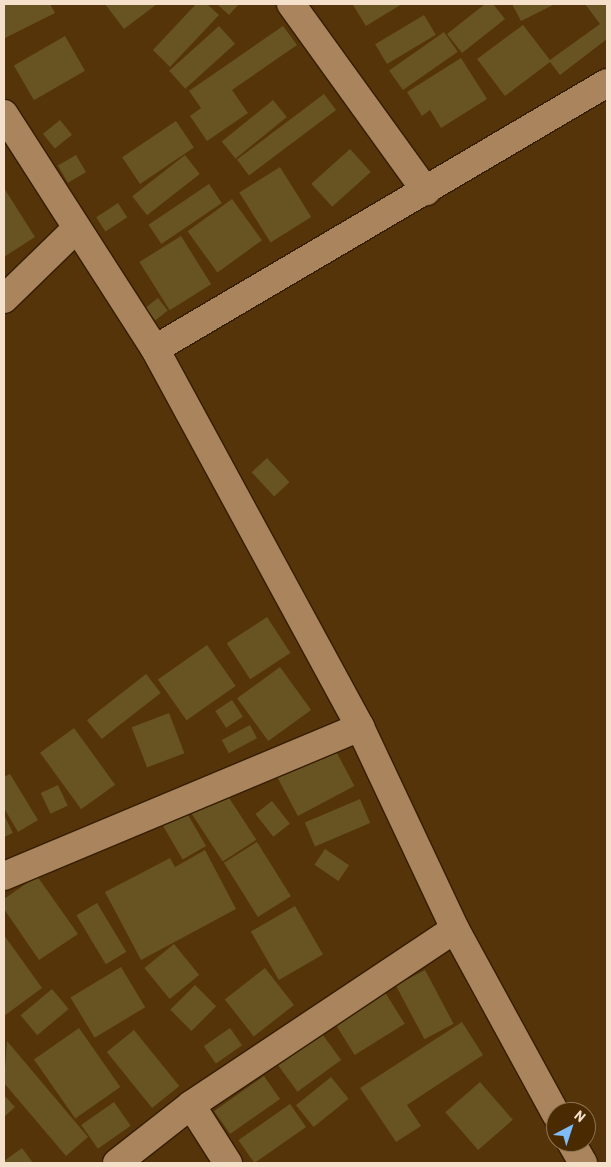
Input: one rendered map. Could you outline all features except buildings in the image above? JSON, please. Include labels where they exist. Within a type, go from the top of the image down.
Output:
[{"type":"street","points":[[291,4],[426,191]]},
{"type":"street","points":[[155,349],[607,83]]},
{"type":"street","points":[[4,114],[76,229],[155,349],[360,727],[455,929],[549,1102]]},
{"type":"street","points":[[4,299],[76,229]]},
{"type":"street","points":[[4,876],[360,727]]},
{"type":"street","points":[[117,1163],[191,1105],[455,929]]},
{"type":"street","points":[[191,1105],[228,1163]]},
{"type":"street","points":[[577,1152],[583,1163]]}]
